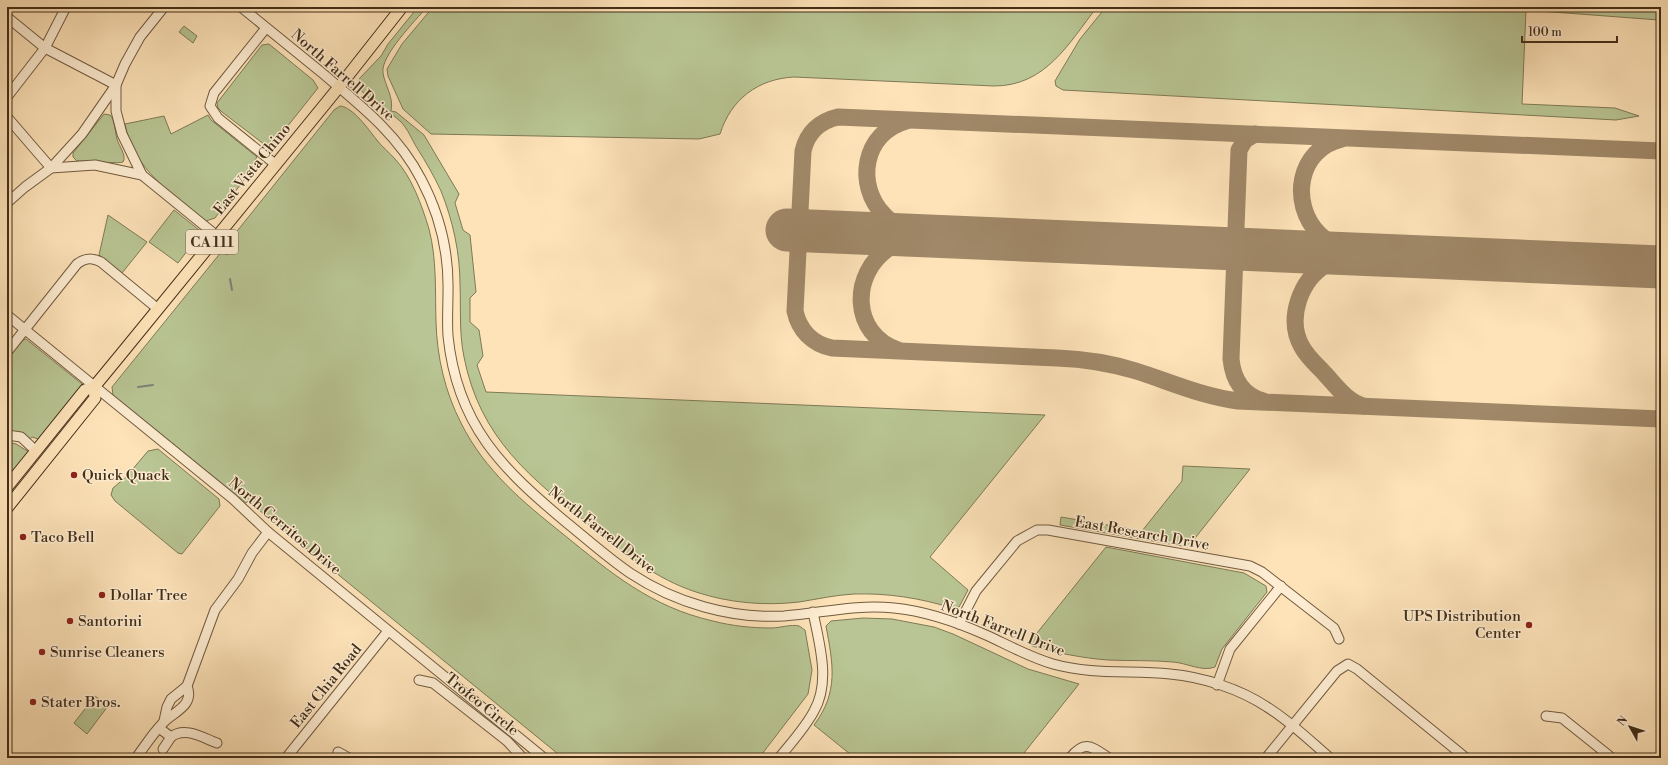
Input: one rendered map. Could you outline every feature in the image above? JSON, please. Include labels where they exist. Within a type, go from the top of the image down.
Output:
[{"type":"main road","name":"East Vista Chino","points":[[7,487],[85,390],[94,387],[339,87],[402,7]]},
{"type":"main road","name":"East Vista Chino","points":[[7,508],[95,398],[94,387]]},
{"type":"street","points":[[7,97],[45,48],[66,7]]},
{"type":"street","points":[[7,203],[25,187],[51,168],[86,130],[116,85],[124,64],[140,36],[164,7]]},
{"type":"street","name":"North Farrell Drive","points":[[241,7],[339,87],[377,120],[400,145],[429,195],[441,230],[445,248],[448,291],[448,333],[455,374],[473,422],[489,447],[507,470],[528,491],[631,574],[668,594],[704,607],[744,615],[773,616],[850,607],[889,607],[915,611],[959,624],[1016,651],[1050,663],[1071,668],[1101,672],[1191,676],[1217,685],[1266,706],[1330,758]]},
{"type":"street","points":[[7,17],[45,48],[116,85]]},
{"type":"street","points":[[266,28],[214,93],[210,106],[218,118],[275,164]]},
{"type":"street","points":[[116,85],[116,111],[122,134],[142,176]]},
{"type":"street","points":[[7,117],[51,168]]},
{"type":"street","points":[[51,168],[95,165],[115,168],[142,176],[217,236]]},
{"type":"street","points":[[7,352],[77,264],[83,260],[93,258],[101,262],[158,309]]},
{"type":"street","name":"North Cerritos Drive","points":[[7,315],[232,499],[268,532],[388,631],[544,758]]},
{"type":"street","points":[[7,436],[21,437],[36,451]]},
{"type":"street","name":"East Research Drive","points":[[959,624],[976,590],[1016,542],[1027,534],[1037,530],[1048,530],[1250,566],[1262,572],[1281,586],[1334,628],[1339,639]]},
{"type":"street","points":[[162,724],[171,699],[186,686],[215,610],[238,579],[252,553],[268,532]]},
{"type":"street","points":[[1217,685],[1230,649],[1281,586]]},
{"type":"street","points":[[779,758],[809,720],[814,711],[823,684],[822,667],[813,612]]},
{"type":"street","name":"East Chia Road","points":[[286,758],[388,631]]},
{"type":"street","points":[[1266,758],[1337,671],[1348,664],[1358,669],[1466,758]]},
{"type":"street","name":"Trofeo Circle","points":[[419,680],[433,683],[507,741],[523,758]]},
{"type":"street","points":[[136,758],[162,724],[183,707],[188,694],[186,686]]},
{"type":"street","points":[[1546,716],[1562,718],[1612,758]]},
{"type":"street","points":[[162,724],[172,737]]},
{"type":"street","points":[[163,749],[178,732],[186,732],[217,743]]},
{"type":"street","points":[[1070,758],[1076,750],[1082,746],[1088,746],[1095,749],[1109,758]]},
{"type":"street","points":[[338,752],[349,758]]},
{"type":"green space","points":[[418,7],[427,7],[407,29],[387,57],[383,73],[390,96],[392,106],[391,111],[396,112],[424,135],[459,194],[455,203],[463,230],[470,235],[476,292],[470,298],[470,322],[479,330],[483,356],[477,365],[486,392],[1045,415],[930,557],[968,590],[959,607],[952,608],[928,601],[879,594],[833,596],[799,602],[773,604],[747,603],[721,599],[681,587],[654,573],[628,556],[549,491],[511,454],[495,434],[482,411],[472,386],[464,357],[460,321],[459,261],[452,225],[441,191],[430,169],[403,124],[362,92],[358,87],[359,79],[381,56],[388,44]]},
{"type":"green space","points":[[433,7],[1097,7],[1066,48],[1042,70],[1028,79],[1012,84],[994,86],[794,77],[781,79],[758,87],[739,101],[731,111],[720,134],[699,139],[431,134],[403,109],[388,76],[387,69],[402,44]]},
{"type":"green space","points":[[1106,7],[1658,7],[1659,20],[1526,10],[1522,104],[1615,108],[1639,116],[1616,120],[1063,90],[1056,86],[1055,81],[1080,39]]},
{"type":"green space","points":[[184,26],[197,36],[193,43],[179,32]]},
{"type":"green space","points":[[269,44],[313,80],[318,88],[269,148],[222,112],[218,108],[217,103],[262,45]]},
{"type":"green space","points":[[340,106],[350,110],[401,166],[420,201],[432,241],[438,348],[446,387],[461,423],[481,456],[493,471],[519,497],[548,522],[615,575],[651,598],[691,615],[720,623],[764,628],[800,626],[805,630],[812,670],[808,694],[759,758],[563,758],[248,501],[246,503],[113,395],[112,387],[222,251],[227,255],[231,249],[226,245],[334,110]]},
{"type":"green space","points":[[104,114],[110,115],[113,120],[117,139],[124,157],[123,162],[110,163],[77,161],[73,157],[73,153]]},
{"type":"green space","points":[[208,115],[211,120],[257,157],[255,160],[257,163],[215,218],[206,221],[180,201],[145,167],[129,140],[125,124],[164,116],[171,134]]},
{"type":"green space","points":[[174,210],[199,230],[197,232],[200,234],[178,263],[149,242]]},
{"type":"green space","points":[[108,215],[147,242],[122,273],[99,255]]},
{"type":"green space","points":[[26,339],[82,384],[38,439],[32,437],[30,439],[7,431],[7,360],[23,340]]},
{"type":"green space","points":[[7,442],[16,444],[29,452],[7,479]]},
{"type":"green space","points":[[158,449],[219,499],[220,506],[182,554],[178,553],[115,501],[111,495],[113,488],[126,477],[148,451]]},
{"type":"green space","points":[[1183,466],[1250,469],[1188,547],[1060,525],[1061,517],[1142,531],[1182,481]]},
{"type":"green space","points":[[1106,547],[1244,573],[1266,586],[1267,592],[1222,649],[1215,667],[1200,668],[1173,662],[1089,658],[1032,646],[1029,643]]},
{"type":"green space","points":[[863,618],[892,619],[934,627],[953,634],[1028,669],[1079,684],[1020,758],[855,758],[814,725],[822,713],[831,689],[832,665],[826,626],[831,621]]},
{"type":"green space","points":[[95,696],[108,706],[87,734],[74,723]]},
{"type":"waterway","points":[[230,279],[232,290]]},
{"type":"waterway","points":[[138,387],[153,385]]},
{"type":"taxiway","points":[[1661,151],[838,117],[826,121],[815,129],[811,133],[803,151],[795,311],[803,330],[813,340],[832,348],[1087,360],[1126,368],[1211,396],[1238,401],[1661,419]]},
{"type":"taxiway","points":[[906,121],[892,127],[880,137],[872,148],[868,161],[867,175],[869,189],[875,203],[888,219],[903,228],[925,235]]},
{"type":"taxiway","points":[[1255,134],[1245,140],[1239,150],[1231,359],[1236,379],[1240,385],[1249,395],[1263,401]]},
{"type":"taxiway","points":[[1342,139],[1327,145],[1316,154],[1307,165],[1301,193],[1304,207],[1310,221],[1319,234],[1338,247],[1359,254]]},
{"type":"taxiway","points":[[898,350],[883,342],[871,331],[864,318],[861,303],[862,287],[867,273],[876,259],[889,248],[904,241],[930,236]]},
{"type":"taxiway","points":[[1363,254],[1335,260],[1327,264],[1309,280],[1298,301],[1295,324],[1297,336],[1307,355],[1343,393],[1352,401],[1363,406]]},
{"type":"runway","points":[[787,230],[1661,267]]},
{"type":"place","name":"Quick Quack","points":[[74,475]]},
{"type":"place","name":"Taco Bell","points":[[23,537]]},
{"type":"place","name":"Dollar Tree","points":[[102,595]]},
{"type":"place","name":"Santorini","points":[[70,621]]},
{"type":"place","name":"UPS Distribution Center","points":[[1529,625]]},
{"type":"place","name":"Sunrise Cleaners","points":[[42,652]]},
{"type":"place","name":"Stater Bros.","points":[[33,702]]}]
